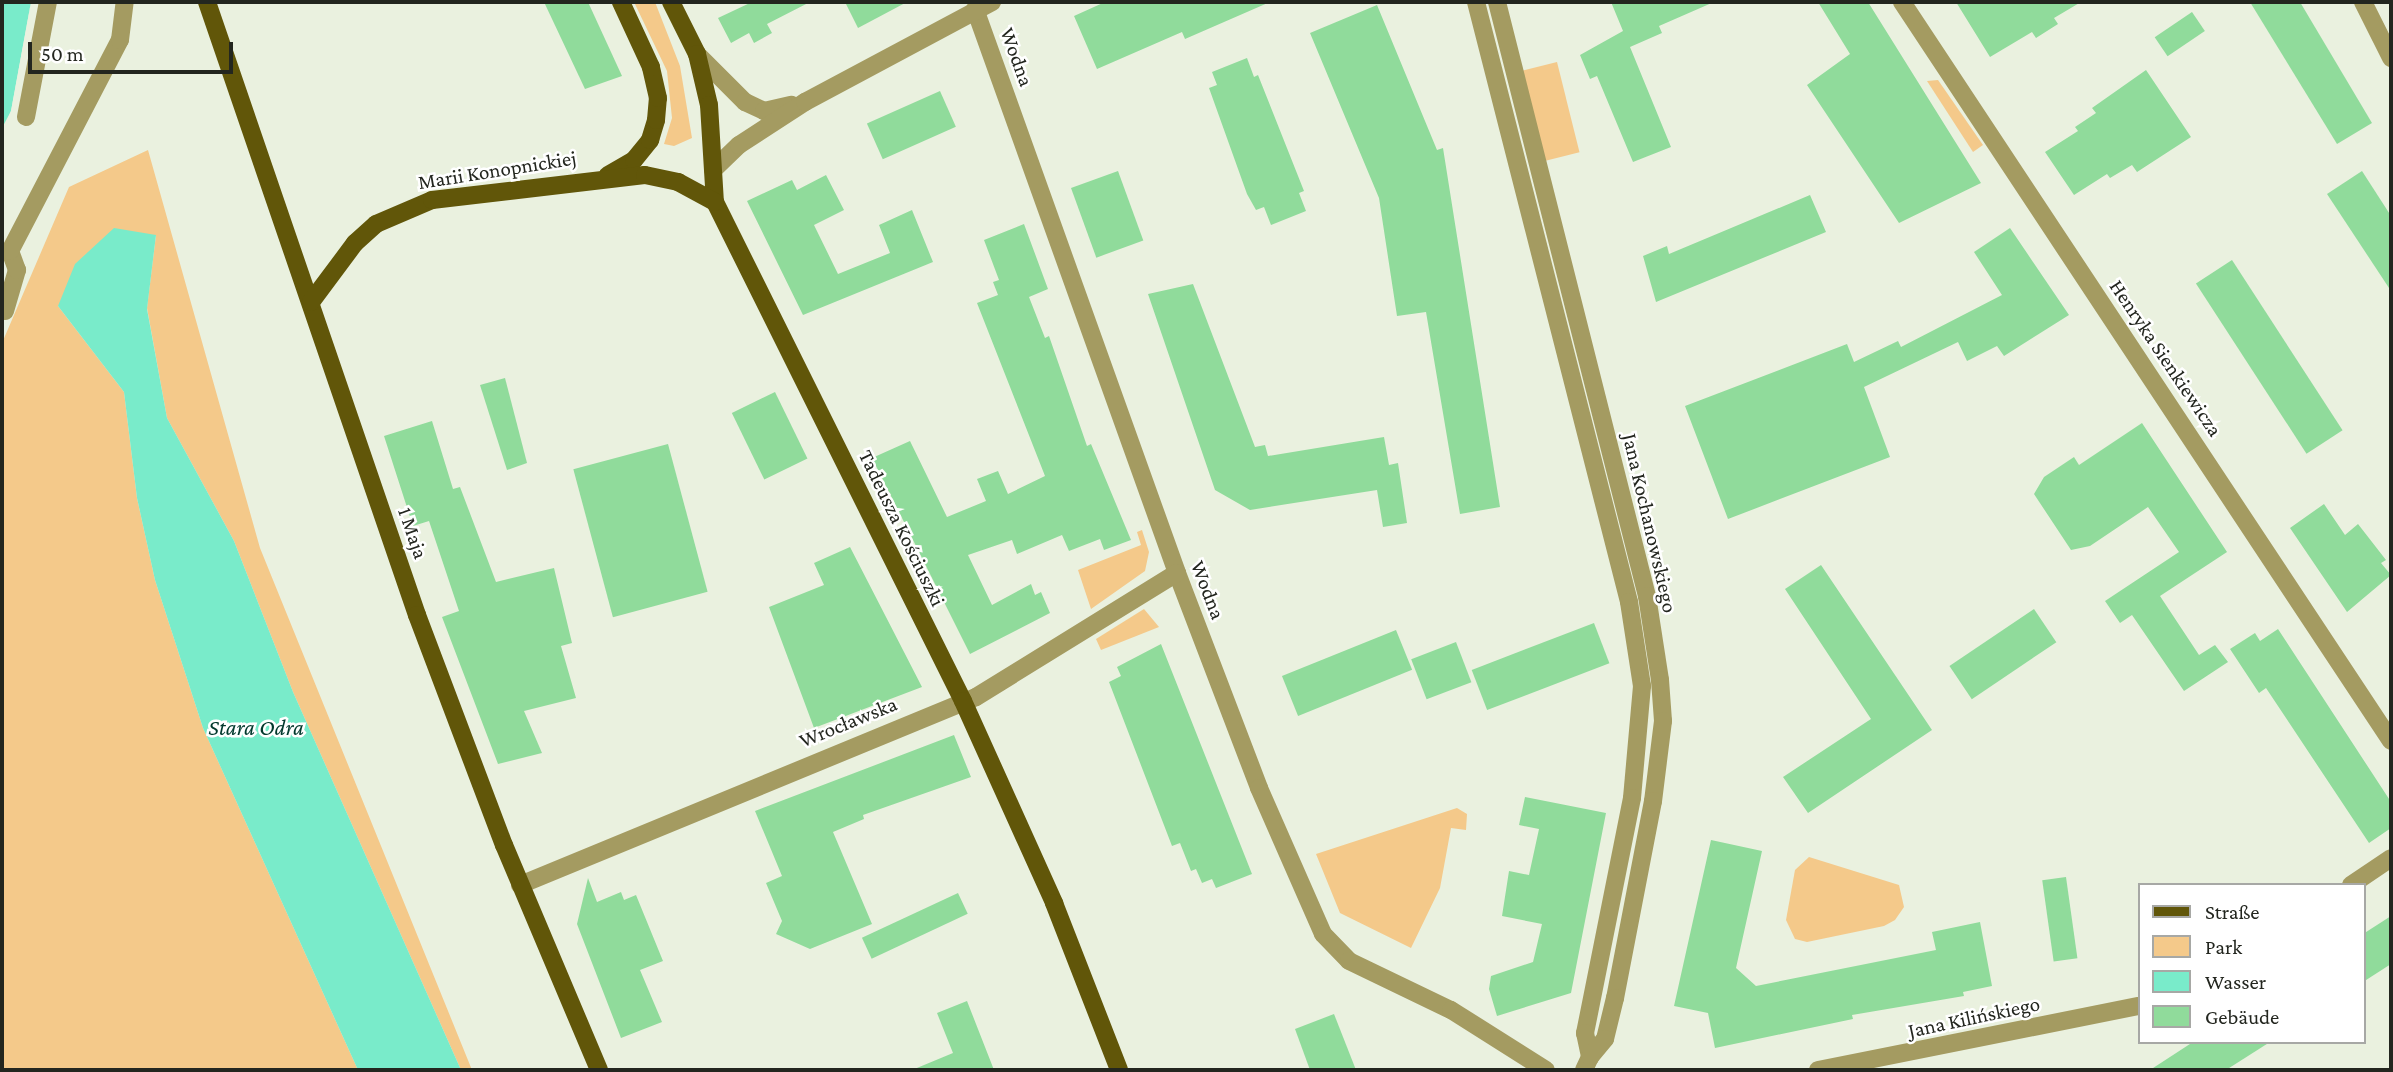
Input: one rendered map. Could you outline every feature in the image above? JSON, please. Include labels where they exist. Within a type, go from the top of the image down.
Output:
[{"type":"main road","name":"1 Maja","points":[[207,2],[417,615],[520,885],[600,1070]]},
{"type":"main road","points":[[605,176],[634,160],[650,140],[656,120],[658,98],[651,67],[621,2]]},
{"type":"main road","name":"Tadeusza Kościuszki","points":[[671,2],[697,54],[709,105],[715,202],[963,701],[1054,904],[1119,1070]]},
{"type":"main road","name":"Marii Konopnickiej","points":[[311,302],[355,243],[376,224],[408,208],[432,200],[605,176],[645,175],[678,183],[715,202]]},
{"type":"street","points":[[26,117],[50,32],[48,2]]},
{"type":"street","points":[[5,311],[17,270],[10,251],[120,40],[125,2]]},
{"type":"street","points":[[713,170],[739,145],[805,102],[992,2]]},
{"type":"street","name":"Jana Kochanowskiego","points":[[1476,2],[1629,602],[1642,686],[1632,798],[1585,1033],[1587,1064]]},
{"type":"street","name":"Jana Kochanowskiego","points":[[1497,2],[1647,596],[1660,680],[1663,721],[1653,801],[1605,1039],[1587,1064]]},
{"type":"street","name":"Henryka Sienkiewicza","points":[[1902,2],[2386,720],[2391,741]]},
{"type":"street","points":[[2363,2],[2391,58]]},
{"type":"street","name":"Wodna","points":[[975,9],[1177,573],[1259,788],[1323,934],[1349,961],[1451,1010],[1546,1070]]},
{"type":"street","points":[[697,54],[721,83],[764,111],[805,102]]},
{"type":"street","name":"Wrocławska","points":[[520,885],[991,689],[1177,573]]},
{"type":"street","points":[[2354,883],[2391,858]]},
{"type":"street","name":"Jana Kilińskiego","points":[[1818,1070],[2138,1006]]},
{"type":"green space","points":[[634,2],[655,2],[680,66],[692,138],[674,146],[664,144],[672,118],[667,71]]},
{"type":"green space","points":[[1557,62],[1579,152],[1544,161],[1521,71]]},
{"type":"green space","points":[[1938,80],[1983,145],[1973,152],[1927,81]]},
{"type":"green space","points":[[148,150],[260,548],[472,1070],[461,1070],[293,692],[234,541],[167,418],[147,308],[156,235],[58,306],[124,392],[137,498],[155,580],[203,728],[358,1070],[2,1070],[2,343],[69,187]]},
{"type":"green space","points":[[1142,530],[1149,552],[1145,571],[1091,609],[1078,570],[1141,545],[1137,532]]},
{"type":"green space","points":[[1144,609],[1159,627],[1101,650],[1096,639]]},
{"type":"green space","points":[[1457,808],[1467,814],[1466,830],[1451,828],[1440,888],[1411,948],[1340,913],[1316,854]]},
{"type":"green space","points":[[1809,857],[1899,885],[1904,907],[1895,920],[1884,926],[1807,942],[1795,939],[1786,920],[1795,870]]},
{"type":"water","points":[[2,2],[31,2],[11,111],[2,128]]},
{"type":"water","name":"Stara Odra","points":[[114,228],[156,235],[147,309],[167,418],[234,541],[293,692],[461,1070],[358,1070],[203,728],[155,580],[137,498],[124,392],[58,306],[75,264]]},
{"type":"pier","points":[[31,2],[15,111],[2,132],[11,111]]},
{"type":"building","points":[[544,2],[588,2],[622,76],[585,89]]},
{"type":"building","points":[[752,2],[810,2],[767,24],[772,33],[754,43],[749,33],[731,43],[718,18]]},
{"type":"building","points":[[845,2],[907,2],[858,28]]},
{"type":"building","points":[[1105,2],[1270,2],[1185,39],[1182,32],[1097,69],[1074,16]]},
{"type":"building","points":[[1611,2],[1714,2],[1659,26],[1662,33],[1630,47],[1671,147],[1633,162],[1597,76],[1590,79],[1580,55],[1623,31]]},
{"type":"building","points":[[1818,2],[1868,2],[1981,183],[1899,223],[1807,85],[1850,54]]},
{"type":"building","points":[[1956,2],[2081,2],[2054,18],[2058,24],[2036,38],[2032,32],[1990,57]]},
{"type":"building","points":[[2250,2],[2300,2],[2372,123],[2337,144]]},
{"type":"building","points":[[1377,5],[1437,150],[1443,148],[1500,507],[1460,514],[1426,312],[1397,316],[1379,198],[1310,33]]},
{"type":"building","points":[[2192,12],[2205,31],[2168,56],[2155,37]]},
{"type":"building","points":[[1247,58],[1254,77],[1258,75],[1304,191],[1299,193],[1306,211],[1271,225],[1264,207],[1256,210],[1247,194],[1209,88],[1217,85],[1212,72]]},
{"type":"building","points":[[2146,70],[2191,137],[2137,172],[2132,165],[2110,178],[2107,174],[2074,195],[2045,152],[2078,131],[2075,127],[2096,113],[2092,108]]},
{"type":"building","points":[[940,91],[956,127],[883,159],[867,124]]},
{"type":"building","points":[[1118,171],[1143,241],[1096,258],[1071,188]]},
{"type":"building","points":[[2362,171],[2391,216],[2391,291],[2327,194]]},
{"type":"building","points":[[826,175],[844,210],[814,225],[838,274],[890,253],[879,225],[912,210],[933,262],[803,315],[747,201],[792,180],[797,190]]},
{"type":"building","points":[[1810,195],[1826,232],[1656,302],[1643,256],[1667,246],[1669,254]]},
{"type":"building","points":[[1024,224],[1048,289],[1029,297],[1045,338],[1049,336],[1087,446],[1091,444],[1131,540],[1104,550],[1100,539],[1069,551],[1062,535],[1017,554],[1012,540],[968,555],[992,605],[1031,584],[1035,595],[1041,592],[1050,613],[970,654],[872,458],[910,441],[947,517],[986,501],[977,479],[998,471],[1008,494],[1045,476],[977,303],[998,295],[993,282],[999,280],[984,240]]},
{"type":"building","points":[[2010,228],[2069,315],[2004,356],[1997,346],[1967,361],[1958,342],[1864,387],[1890,457],[1728,519],[1685,406],[1847,344],[1854,362],[1898,341],[1901,347],[2002,295],[1974,252]]},
{"type":"building","points":[[2232,260],[2343,430],[2306,454],[2196,283]]},
{"type":"building","points":[[1193,284],[1255,447],[1265,445],[1268,456],[1384,437],[1389,465],[1398,463],[1407,523],[1383,527],[1377,490],[1250,510],[1215,490],[1148,294]]},
{"type":"building","points":[[505,378],[527,463],[507,470],[480,385]]},
{"type":"building","points":[[775,392],[807,459],[764,480],[732,413]]},
{"type":"building","points":[[432,421],[453,489],[460,487],[496,582],[554,568],[572,643],[561,646],[576,698],[524,711],[542,753],[498,764],[442,617],[459,611],[429,521],[413,526],[384,436]]},
{"type":"building","points":[[2142,423],[2227,552],[2160,596],[2199,655],[2215,645],[2228,662],[2184,691],[2132,615],[2120,623],[2105,601],[2179,552],[2148,507],[2090,546],[2071,550],[2034,494],[2044,477],[2074,457],[2079,465]]},
{"type":"building","points":[[668,444],[708,592],[613,617],[573,469]]},
{"type":"building","points":[[2324,504],[2345,535],[2358,524],[2386,560],[2381,563],[2391,575],[2347,612],[2290,528]]},
{"type":"building","points":[[850,547],[922,687],[814,728],[769,607],[824,585],[814,563]]},
{"type":"building","points":[[1821,565],[1932,730],[1808,813],[1783,777],[1871,719],[1785,589]]},
{"type":"building","points":[[2034,609],[2056,642],[1972,699],[1949,666]]},
{"type":"building","points":[[1594,623],[1609,663],[1487,710],[1472,670]]},
{"type":"building","points":[[2278,629],[2391,802],[2391,828],[2369,843],[2266,688],[2259,693],[2230,649],[2255,633],[2260,641]]},
{"type":"building","points":[[1396,630],[1412,670],[1298,716],[1282,676]]},
{"type":"building","points":[[1456,642],[1471,682],[1427,699],[1411,659]]},
{"type":"building","points":[[1161,644],[1252,874],[1216,888],[1212,879],[1202,883],[1196,869],[1191,871],[1180,843],[1172,846],[1109,682],[1121,676],[1117,667]]},
{"type":"building","points":[[954,735],[971,777],[863,815],[864,819],[833,832],[872,924],[810,949],[776,934],[782,921],[766,883],[782,876],[755,811]]},
{"type":"building","points":[[1525,797],[1606,813],[1571,993],[1497,1016],[1489,989],[1491,976],[1533,962],[1542,924],[1502,916],[1509,871],[1529,875],[1539,829],[1519,825]]},
{"type":"building","points":[[1711,840],[1762,851],[1736,968],[1756,986],[1936,950],[1932,932],[1980,922],[1992,986],[1963,992],[1964,996],[1852,1015],[1853,1019],[1715,1048],[1708,1013],[1674,1006]]},
{"type":"building","points":[[2066,877],[2077,958],[2054,962],[2042,880]]},
{"type":"building","points":[[588,878],[597,902],[621,892],[624,900],[636,895],[663,961],[640,970],[662,1022],[621,1038],[577,924]]},
{"type":"building","points":[[958,893],[968,914],[872,959],[862,938]]},
{"type":"building","points":[[2391,916],[2391,964],[2365,981],[2365,933]]},
{"type":"building","points":[[967,1001],[994,1070],[912,1070],[953,1053],[937,1013]]},
{"type":"building","points":[[1334,1014],[1356,1070],[1310,1070],[1295,1029]]},
{"type":"building","points":[[2190,1044],[2267,1044],[2226,1070],[2150,1070]]}]
